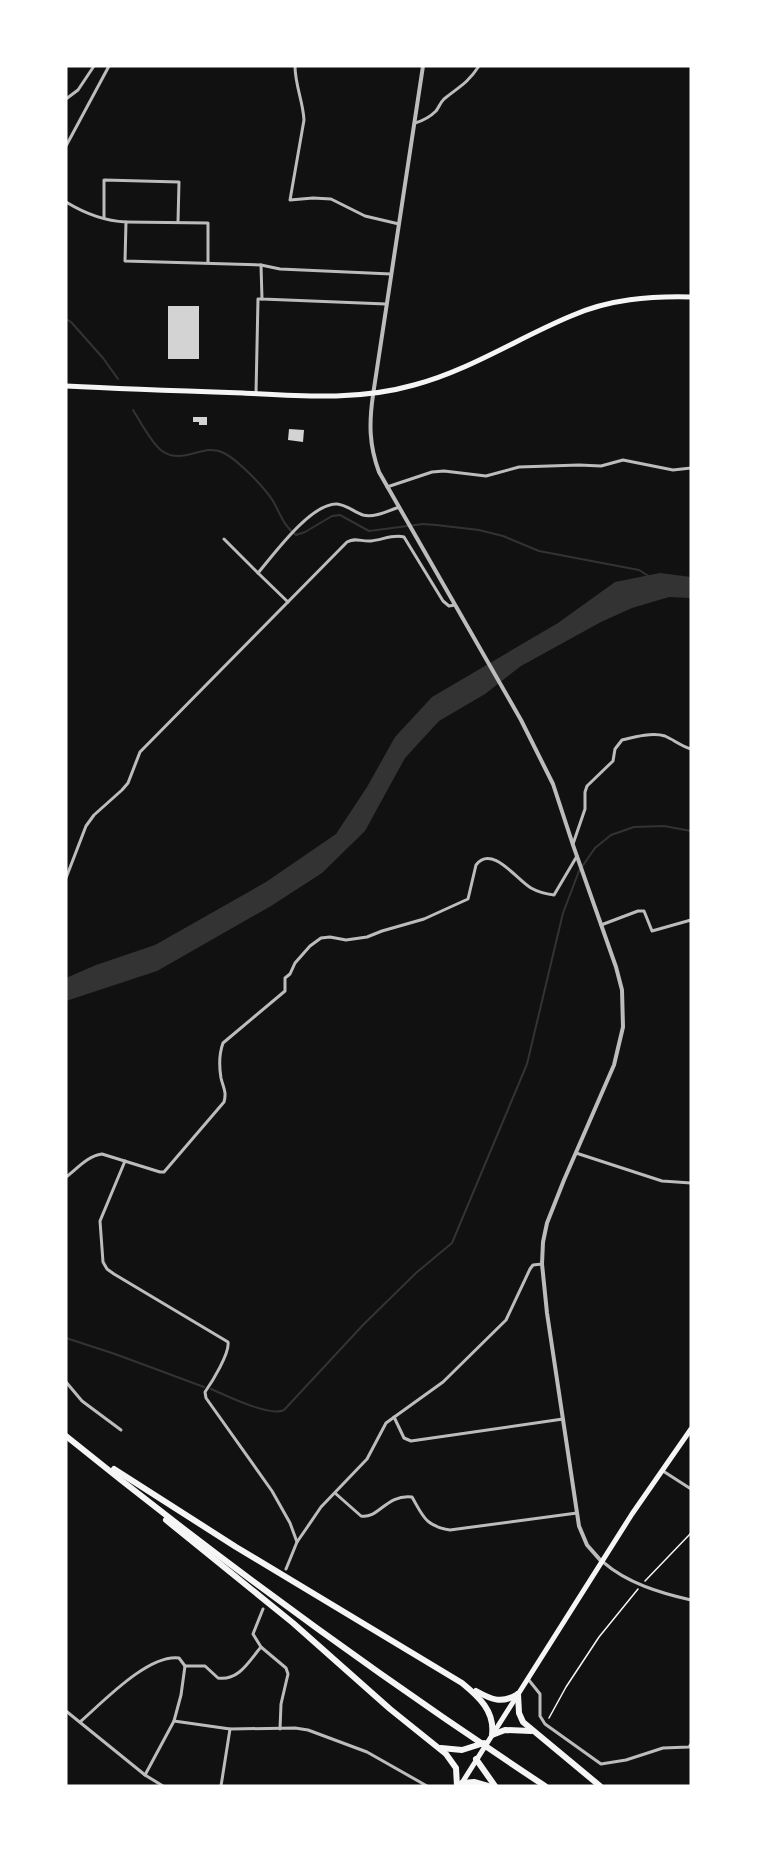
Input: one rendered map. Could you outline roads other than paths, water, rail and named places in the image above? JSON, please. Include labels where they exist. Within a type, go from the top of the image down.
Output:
[{"type":"highway","points":[[66,387],[315,396],[373,395],[415,385],[457,370],[591,308],[638,298],[691,297]]},
{"type":"highway","points":[[460,1785],[602,1562],[691,1429]]},
{"type":"highway","points":[[66,1436],[299,1614],[545,1786]]},
{"type":"highway","points":[[83,1449],[236,1547],[491,1700],[506,1701],[519,1694]]},
{"type":"highway","points":[[83,1449],[293,1623],[390,1709],[446,1754],[456,1768],[460,1785]]},
{"type":"highway","points":[[462,1683],[489,1711],[492,1719],[492,1735]]},
{"type":"highway","points":[[519,1694],[519,1713],[523,1722],[531,1731],[600,1786]]},
{"type":"highway","points":[[492,1735],[505,1730],[531,1731]]},
{"type":"highway","points":[[433,1744],[453,1750],[471,1748],[487,1742]]},
{"type":"highway","points":[[476,1759],[495,1786]]},
{"type":"highway","points":[[460,1785],[474,1782],[488,1786]]},
{"type":"street","points":[[66,99],[78,90],[94,66]]},
{"type":"street","points":[[66,146],[109,66]]},
{"type":"street","points":[[295,66],[295,81],[303,107],[304,120],[290,201],[313,198],[331,199],[365,216],[399,224]]},
{"type":"street","points":[[423,66],[373,395],[369,435],[371,448],[387,487],[504,689],[554,784],[622,990],[624,1027],[614,1065],[547,1223],[542,1264],[547,1312],[577,1513],[583,1537],[591,1551],[613,1571],[658,1592],[691,1600]]},
{"type":"street","points":[[415,123],[436,111],[445,98],[470,80],[479,66]]},
{"type":"street","points":[[104,218],[104,180],[179,182],[178,222]]},
{"type":"street","points":[[66,202],[104,218],[126,222],[208,223],[208,263]]},
{"type":"street","points":[[126,222],[125,261],[261,265],[280,269],[391,274]]},
{"type":"street","points":[[261,265],[262,299]]},
{"type":"street","points":[[256,394],[258,299],[387,304]]},
{"type":"street","points":[[387,487],[432,472],[444,471],[486,476],[519,467],[601,466],[623,460],[673,470],[691,468]]},
{"type":"street","points":[[258,573],[298,525],[327,506],[343,505],[371,516],[401,508]]},
{"type":"street","points":[[66,878],[86,826],[94,815],[128,783],[140,752],[347,542],[353,539],[370,541],[398,535],[404,537],[443,601],[449,606],[456,604]]},
{"type":"street","points":[[224,539],[288,602]]},
{"type":"street","points":[[573,845],[585,808],[587,786],[613,761],[615,749],[622,740],[656,734],[691,749]]},
{"type":"street","points":[[66,1177],[96,1155],[109,1155],[164,1172],[224,1102],[226,1095],[221,1080],[220,1066],[223,1043],[285,991],[285,978],[290,974],[295,963],[310,946],[321,938],[346,940],[367,937],[424,919],[468,898],[476,865],[484,859],[492,859],[501,863],[532,889],[554,895],[577,855]]},
{"type":"street","points":[[601,925],[638,911],[644,911],[652,931],[691,920]]},
{"type":"street","points":[[576,1153],[662,1181],[691,1183]]},
{"type":"street","points":[[125,1161],[100,1221],[103,1262],[114,1274],[228,1342],[229,1348],[215,1378],[205,1392],[206,1398],[272,1491],[290,1523],[297,1542]]},
{"type":"street","points":[[286,1569],[297,1542],[321,1507],[367,1459],[386,1423],[443,1382],[506,1320],[530,1269],[533,1265],[542,1264]]},
{"type":"street","points":[[66,1382],[82,1401],[121,1430]]},
{"type":"street","points":[[394,1417],[404,1438],[411,1441],[563,1419]]},
{"type":"street","points":[[662,1470],[691,1489]]},
{"type":"street","points":[[335,1492],[361,1516],[366,1517],[392,1500],[412,1497],[423,1519],[450,1530],[577,1513]]},
{"type":"street","points":[[262,1609],[254,1634],[261,1647],[286,1668],[288,1674],[281,1704],[280,1729]]},
{"type":"street","points":[[185,1666],[205,1666],[218,1678],[232,1678],[242,1670],[261,1647]]},
{"type":"street","points":[[80,1722],[132,1675],[161,1659],[179,1658],[185,1666],[182,1695],[174,1721],[145,1775]]},
{"type":"street","points":[[528,1678],[540,1694],[540,1716],[545,1724],[601,1764],[626,1760],[663,1748],[689,1747],[691,1744]]},
{"type":"street","points":[[66,1711],[145,1775],[163,1786]]},
{"type":"street","points":[[174,1721],[230,1730],[308,1730],[355,1746],[427,1786]]},
{"type":"street","points":[[221,1786],[230,1730]]},
{"type":"waterway","points":[[66,319],[103,358],[118,379]]},
{"type":"waterway","points":[[133,410],[154,443],[170,455],[178,456],[216,450],[230,457],[264,489],[285,524],[296,535],[332,516],[340,515],[369,531],[423,524],[479,530],[503,536],[539,551],[639,570],[650,577]]},
{"type":"waterway","points":[[211,1389],[237,1401],[269,1411],[284,1410],[363,1325],[416,1273],[452,1243],[527,1064],[563,913],[579,871],[595,848],[611,835],[634,827],[664,826],[691,831]]},
{"type":"waterway","points":[[66,1338],[204,1387]]}]
